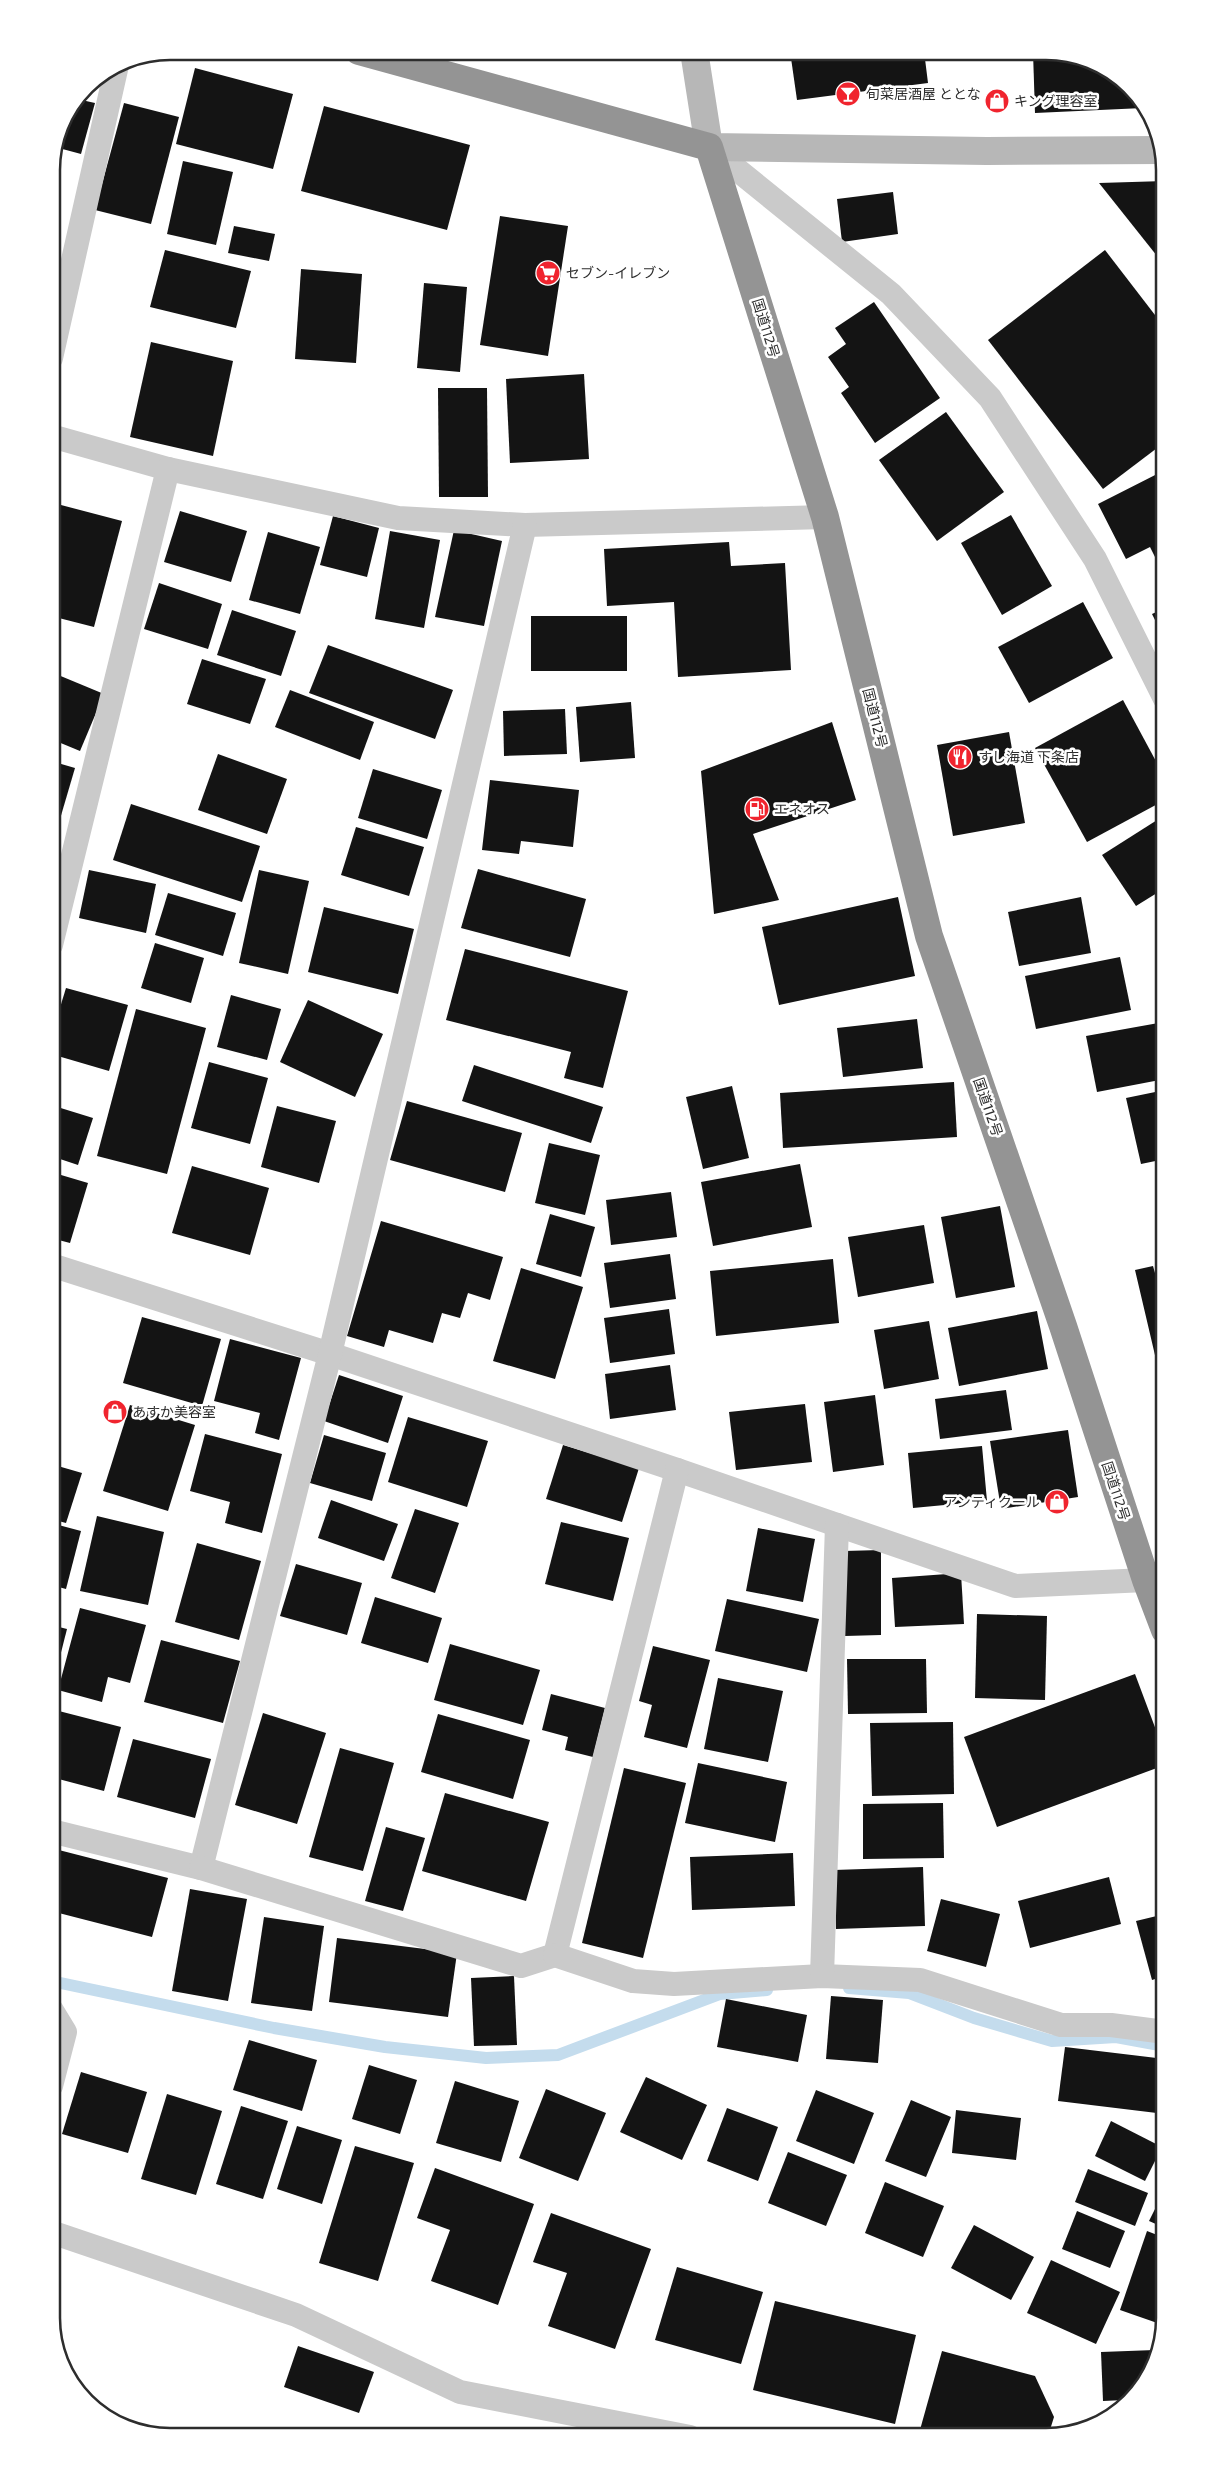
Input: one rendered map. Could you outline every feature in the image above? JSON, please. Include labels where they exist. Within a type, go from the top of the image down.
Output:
[{"type":"highway","points":[[392,60],[709,147]]},
{"type":"highway","name":"国道112号","points":[[709,147],[825,516],[929,936],[1063,1326],[1156,1606]]},
{"type":"street","points":[[695,60],[709,147],[987,151],[1154,150]]},
{"type":"lane","points":[[60,322],[115,75]]},
{"type":"lane","points":[[709,147],[891,294],[990,398],[1095,559],[1156,681]]},
{"type":"lane","points":[[60,438],[168,469],[398,518],[525,525],[825,516]]},
{"type":"lane","points":[[60,907],[168,469]]},
{"type":"lane","points":[[201,1868],[330,1354],[525,525]]},
{"type":"lane","points":[[60,1268],[330,1354],[1015,1586],[1146,1580]]},
{"type":"lane","points":[[555,1955],[677,1470]]},
{"type":"lane","points":[[822,1976],[837,1525]]},
{"type":"lane","points":[[60,1833],[201,1868],[521,1966],[555,1955],[633,1981],[674,1984],[822,1976],[920,1980],[1061,2025],[1111,2025],[1156,2031]]},
{"type":"lane","points":[[60,2024],[65,2032],[60,2051]]},
{"type":"lane","points":[[60,2235],[296,2315],[460,2392],[644,2428]]},
{"type":"building","points":[[791,60],[925,60],[928,83],[797,100]]},
{"type":"building","points":[[1033,60],[1068,62],[1095,71],[1119,87],[1137,108],[1035,113]]},
{"type":"building","points":[[195,68],[293,94],[273,169],[176,144]]},
{"type":"building","points":[[85,101],[95,103],[81,154],[62,149],[71,121]]},
{"type":"building","points":[[124,103],[179,117],[151,224],[95,210]]},
{"type":"building","points":[[324,106],[470,145],[447,230],[301,191]]},
{"type":"building","points":[[183,161],[233,172],[216,245],[167,234]]},
{"type":"building","points":[[1156,181],[1156,255],[1099,183]]},
{"type":"building","points":[[893,192],[898,234],[842,242],[837,199]]},
{"type":"building","points":[[500,216],[568,226],[548,356],[480,345]]},
{"type":"building","points":[[234,226],[275,234],[269,261],[228,253]]},
{"type":"building","points":[[165,250],[251,271],[236,328],[150,307]]},
{"type":"building","points":[[1105,250],[1156,316],[1156,449],[1103,489],[988,340]]},
{"type":"building","points":[[301,269],[362,274],[356,363],[295,359]]},
{"type":"building","points":[[424,283],[467,287],[460,372],[417,368]]},
{"type":"building","points":[[874,302],[940,398],[875,443],[841,393],[849,387],[828,357],[846,344],[835,328]]},
{"type":"building","points":[[151,342],[233,361],[213,456],[130,437]]},
{"type":"building","points":[[584,374],[589,459],[510,463],[506,379]]},
{"type":"building","points":[[438,388],[487,388],[488,497],[439,497]]},
{"type":"building","points":[[946,412],[1004,492],[937,541],[879,460]]},
{"type":"building","points":[[1156,475],[1156,559],[1150,547],[1126,559],[1098,504]]},
{"type":"building","points":[[61,505],[122,521],[94,627],[60,618]]},
{"type":"building","points":[[180,511],[247,531],[231,582],[164,562]]},
{"type":"building","points":[[1011,515],[1052,586],[1002,615],[961,543]]},
{"type":"building","points":[[333,516],[379,528],[367,577],[320,565]]},
{"type":"building","points":[[454,530],[502,541],[484,626],[435,617]]},
{"type":"building","points":[[390,531],[440,540],[424,628],[375,619]]},
{"type":"building","points":[[268,532],[320,547],[300,614],[249,600]]},
{"type":"building","points":[[729,542],[731,566],[785,563],[791,670],[678,677],[674,602],[607,606],[604,549]]},
{"type":"building","points":[[159,583],[222,604],[208,649],[144,629]]},
{"type":"building","points":[[1083,602],[1113,658],[1029,703],[998,647]]},
{"type":"building","points":[[232,610],[296,631],[281,676],[217,655]]},
{"type":"building","points":[[1156,612],[1156,622],[1152,614]]},
{"type":"building","points":[[531,616],[627,616],[627,671],[531,671]]},
{"type":"building","points":[[328,645],[453,690],[435,739],[309,693]]},
{"type":"building","points":[[202,659],[266,679],[250,724],[187,704]]},
{"type":"building","points":[[60,676],[104,694],[80,751],[60,743]]},
{"type":"building","points":[[290,690],[374,722],[360,760],[275,727]]},
{"type":"building","points":[[1123,700],[1156,761],[1156,805],[1087,842],[1035,748]]},
{"type":"building","points":[[631,702],[635,758],[580,762],[576,707]]},
{"type":"building","points":[[565,709],[567,754],[504,756],[503,711]]},
{"type":"building","points":[[832,722],[856,800],[753,834],[779,900],[714,914],[701,771]]},
{"type":"building","points":[[1009,732],[1025,823],[953,836],[937,745]]},
{"type":"building","points":[[218,754],[287,779],[267,834],[198,810]]},
{"type":"building","points":[[60,764],[75,768],[60,819]]},
{"type":"building","points":[[373,769],[442,790],[427,839],[358,818]]},
{"type":"building","points":[[490,780],[579,790],[573,847],[521,841],[519,854],[482,850]]},
{"type":"building","points":[[131,804],[260,846],[242,902],[113,860]]},
{"type":"building","points":[[1156,821],[1156,894],[1136,906],[1102,855]]},
{"type":"building","points":[[356,827],[424,847],[409,896],[341,875]]},
{"type":"building","points":[[478,869],[586,899],[570,957],[461,928]]},
{"type":"building","points":[[89,870],[156,884],[146,933],[79,918]]},
{"type":"building","points":[[259,870],[309,881],[288,974],[239,963]]},
{"type":"building","points":[[168,893],[236,913],[223,956],[155,935]]},
{"type":"building","points":[[898,897],[915,976],[779,1005],[762,927]]},
{"type":"building","points":[[1081,897],[1091,953],[1019,966],[1008,912]]},
{"type":"building","points":[[324,907],[414,929],[398,994],[308,972]]},
{"type":"building","points":[[155,943],[204,958],[191,1003],[141,988]]},
{"type":"building","points":[[465,949],[628,991],[603,1088],[564,1078],[571,1052],[446,1020]]},
{"type":"building","points":[[1120,957],[1131,1010],[1036,1029],[1025,976]]},
{"type":"building","points":[[66,988],[128,1005],[109,1071],[60,1057],[60,1008]]},
{"type":"building","points":[[231,995],[281,1009],[267,1060],[217,1047]]},
{"type":"building","points":[[308,1000],[383,1034],[355,1097],[280,1062]]},
{"type":"building","points":[[136,1009],[206,1028],[167,1174],[97,1156]]},
{"type":"building","points":[[917,1019],[923,1068],[843,1077],[837,1028]]},
{"type":"building","points":[[1156,1023],[1156,1081],[1097,1092],[1086,1036]]},
{"type":"building","points":[[209,1062],[268,1078],[250,1144],[191,1128]]},
{"type":"building","points":[[474,1065],[603,1107],[591,1143],[462,1101]]},
{"type":"building","points":[[954,1082],[957,1137],[783,1148],[780,1093]]},
{"type":"building","points":[[732,1086],[749,1158],[703,1169],[686,1097]]},
{"type":"building","points":[[1156,1092],[1156,1161],[1141,1164],[1126,1098]]},
{"type":"building","points":[[407,1101],[522,1133],[505,1192],[390,1160]]},
{"type":"building","points":[[277,1106],[336,1121],[319,1183],[261,1167]]},
{"type":"building","points":[[60,1108],[93,1118],[78,1165],[60,1159]]},
{"type":"building","points":[[549,1143],[600,1155],[585,1215],[535,1203]]},
{"type":"building","points":[[800,1164],[812,1227],[713,1246],[701,1182]]},
{"type":"building","points":[[192,1166],[269,1188],[250,1255],[172,1233]]},
{"type":"building","points":[[60,1175],[88,1183],[70,1243],[60,1240]]},
{"type":"building","points":[[671,1192],[677,1237],[611,1245],[606,1200]]},
{"type":"building","points":[[1000,1206],[1015,1287],[956,1298],[941,1217]]},
{"type":"building","points":[[550,1214],[595,1227],[581,1277],[536,1264]]},
{"type":"building","points":[[381,1221],[503,1257],[490,1300],[468,1293],[460,1318],[442,1313],[433,1343],[389,1330],[384,1347],[347,1336]]},
{"type":"building","points":[[924,1225],[934,1283],[858,1297],[848,1237]]},
{"type":"building","points":[[670,1254],[676,1299],[610,1308],[604,1263]]},
{"type":"building","points":[[833,1259],[839,1323],[716,1336],[710,1271]]},
{"type":"building","points":[[1153,1266],[1156,1273],[1156,1359],[1135,1270]]},
{"type":"building","points":[[521,1268],[583,1287],[555,1379],[493,1361]]},
{"type":"building","points":[[669,1309],[675,1354],[610,1363],[604,1318]]},
{"type":"building","points":[[1037,1311],[1048,1369],[959,1386],[948,1328]]},
{"type":"building","points":[[142,1317],[221,1339],[202,1406],[123,1383]]},
{"type":"building","points":[[929,1321],[939,1379],[884,1389],[874,1330]]},
{"type":"building","points":[[230,1339],[301,1358],[279,1440],[255,1433],[260,1413],[214,1401]]},
{"type":"building","points":[[670,1365],[676,1410],[610,1419],[605,1374]]},
{"type":"building","points":[[339,1375],[403,1396],[388,1443],[324,1421]]},
{"type":"building","points":[[1006,1390],[1012,1430],[940,1439],[935,1399]]},
{"type":"building","points":[[875,1395],[884,1465],[833,1472],[824,1402]]},
{"type":"building","points":[[805,1404],[812,1462],[736,1470],[729,1412]]},
{"type":"building","points":[[130,1405],[195,1425],[168,1511],[103,1491]]},
{"type":"building","points":[[408,1417],[488,1441],[467,1507],[388,1482]]},
{"type":"building","points":[[1068,1430],[1078,1497],[1001,1509],[990,1441]]},
{"type":"building","points":[[205,1434],[282,1454],[262,1533],[225,1523],[230,1502],[190,1491]]},
{"type":"building","points":[[324,1435],[386,1453],[372,1501],[310,1483]]},
{"type":"building","points":[[563,1445],[639,1468],[622,1522],[546,1499]]},
{"type":"building","points":[[982,1446],[987,1501],[913,1508],[908,1453]]},
{"type":"building","points":[[60,1467],[82,1473],[66,1523],[60,1521]]},
{"type":"building","points":[[331,1500],[398,1524],[384,1561],[318,1538]]},
{"type":"building","points":[[415,1509],[459,1523],[435,1593],[391,1578]]},
{"type":"building","points":[[97,1516],[164,1532],[148,1605],[80,1591]]},
{"type":"building","points":[[561,1522],[629,1538],[613,1601],[545,1584]]},
{"type":"building","points":[[60,1525],[81,1531],[66,1589],[60,1587]]},
{"type":"building","points":[[758,1528],[815,1539],[803,1602],[746,1591]]},
{"type":"building","points":[[197,1543],[261,1561],[239,1640],[175,1622]]},
{"type":"building","points":[[881,1550],[881,1635],[845,1636],[844,1551]]},
{"type":"building","points":[[296,1564],[362,1583],[347,1635],[280,1616]]},
{"type":"building","points":[[961,1573],[964,1624],[895,1627],[892,1578]]},
{"type":"building","points":[[375,1597],[442,1618],[428,1663],[361,1643]]},
{"type":"building","points":[[727,1599],[819,1619],[807,1672],[715,1651]]},
{"type":"building","points":[[80,1608],[146,1625],[130,1683],[108,1677],[102,1702],[60,1691],[60,1683]]},
{"type":"building","points":[[977,1614],[1047,1616],[1045,1700],[975,1698]]},
{"type":"building","points":[[60,1627],[67,1629],[60,1656]]},
{"type":"building","points":[[161,1640],[240,1661],[223,1723],[144,1702]]},
{"type":"building","points":[[450,1644],[540,1670],[523,1725],[434,1700]]},
{"type":"building","points":[[653,1646],[710,1660],[687,1748],[644,1737],[652,1705],[639,1701]]},
{"type":"building","points":[[847,1659],[926,1659],[927,1713],[848,1714]]},
{"type":"building","points":[[1135,1674],[1156,1730],[1156,1768],[997,1827],[964,1737]]},
{"type":"building","points":[[718,1678],[783,1691],[768,1762],[704,1749]]},
{"type":"building","points":[[551,1694],[605,1708],[593,1757],[565,1750],[568,1737],[542,1730]]},
{"type":"building","points":[[60,1711],[121,1727],[104,1791],[60,1779]]},
{"type":"building","points":[[263,1713],[326,1733],[297,1824],[235,1805]]},
{"type":"building","points":[[438,1714],[530,1740],[513,1799],[421,1772]]},
{"type":"building","points":[[953,1722],[954,1794],[872,1796],[870,1723]]},
{"type":"building","points":[[133,1739],[211,1759],[195,1818],[117,1797]]},
{"type":"building","points":[[340,1748],[394,1763],[363,1871],[309,1857]]},
{"type":"building","points":[[698,1763],[787,1782],[775,1842],[685,1823]]},
{"type":"building","points":[[624,1768],[686,1783],[643,1958],[582,1943]]},
{"type":"building","points":[[445,1793],[549,1822],[526,1901],[422,1871]]},
{"type":"building","points":[[943,1803],[944,1858],[863,1859],[863,1804]]},
{"type":"building","points":[[386,1827],[425,1838],[403,1911],[365,1901]]},
{"type":"building","points":[[60,1850],[168,1878],[152,1937],[60,1913]]},
{"type":"building","points":[[793,1853],[795,1906],[692,1910],[690,1857]]},
{"type":"building","points":[[923,1867],[925,1926],[836,1929],[834,1870]]},
{"type":"building","points":[[1109,1877],[1121,1924],[1030,1948],[1018,1901]]},
{"type":"building","points":[[190,1889],[247,1899],[228,2001],[172,1991]]},
{"type":"building","points":[[941,1899],[1000,1914],[986,1967],[927,1951]]},
{"type":"building","points":[[1156,1916],[1156,1979],[1152,1980],[1136,1921]]},
{"type":"building","points":[[264,1917],[324,1926],[312,2011],[251,2003]]},
{"type":"building","points":[[337,1938],[457,1953],[448,2017],[329,2002]]},
{"type":"building","points":[[514,1976],[517,2045],[474,2046],[471,1978]]},
{"type":"building","points":[[831,1996],[883,2000],[878,2063],[826,2059]]},
{"type":"building","points":[[726,1999],[807,2015],[798,2062],[717,2047]]},
{"type":"building","points":[[249,2040],[317,2060],[302,2111],[233,2090]]},
{"type":"building","points":[[1065,2047],[1156,2058],[1156,2113],[1058,2101]]},
{"type":"building","points":[[369,2065],[417,2080],[400,2134],[352,2119]]},
{"type":"building","points":[[81,2072],[147,2092],[128,2153],[62,2134]]},
{"type":"building","points":[[646,2077],[707,2105],[682,2160],[620,2132]]},
{"type":"building","points":[[455,2081],[519,2101],[501,2162],[436,2143]]},
{"type":"building","points":[[546,2089],[606,2113],[578,2181],[519,2158]]},
{"type":"building","points":[[816,2090],[874,2113],[854,2164],[796,2141]]},
{"type":"building","points":[[167,2094],[222,2111],[196,2195],[141,2179]]},
{"type":"building","points":[[911,2100],[951,2117],[926,2177],[885,2161]]},
{"type":"building","points":[[241,2106],[288,2121],[263,2199],[216,2184]]},
{"type":"building","points":[[727,2108],[778,2127],[758,2181],[707,2161]]},
{"type":"building","points":[[956,2110],[1021,2118],[1016,2160],[952,2153]]},
{"type":"building","points":[[1111,2121],[1156,2144],[1156,2159],[1145,2181],[1095,2156]]},
{"type":"building","points":[[297,2126],[342,2140],[322,2204],[277,2189]]},
{"type":"building","points":[[355,2146],[414,2163],[378,2281],[319,2263]]},
{"type":"building","points":[[788,2152],[847,2175],[826,2226],[768,2203]]},
{"type":"building","points":[[435,2168],[534,2204],[498,2305],[431,2281],[450,2230],[417,2218]]},
{"type":"building","points":[[1088,2169],[1148,2193],[1135,2226],[1075,2202]]},
{"type":"building","points":[[885,2182],[944,2206],[923,2257],[865,2233]]},
{"type":"building","points":[[1156,2207],[1156,2224],[1149,2221]]},
{"type":"building","points":[[1077,2211],[1125,2231],[1110,2268],[1062,2249]]},
{"type":"building","points":[[551,2213],[651,2249],[615,2349],[548,2326],[567,2273],[533,2262]]},
{"type":"building","points":[[974,2225],[1034,2257],[1011,2300],[951,2268]]},
{"type":"building","points":[[1147,2231],[1156,2234],[1156,2323],[1120,2310]]},
{"type":"building","points":[[1051,2260],[1120,2292],[1096,2344],[1027,2313]]},
{"type":"building","points":[[677,2267],[763,2292],[741,2364],[655,2340]]},
{"type":"building","points":[[775,2301],[916,2335],[895,2424],[753,2390]]},
{"type":"building","points":[[298,2346],[374,2372],[359,2413],[284,2387]]},
{"type":"building","points":[[1151,2350],[1138,2379],[1120,2400],[1103,2401],[1101,2352]]},
{"type":"building","points":[[942,2351],[1035,2376],[1054,2417],[1051,2428],[921,2428]]},
{"type":"waterway","points":[[60,1983],[274,2028],[385,2047],[486,2058],[558,2055],[720,1994],[767,1990]]},
{"type":"waterway","points":[[849,1988],[909,1993],[974,2018],[1052,2041],[1116,2037],[1156,2044]]},
{"type":"place","name":"旬菜居酒屋 ととな","points":[[848,94]]},
{"type":"place","name":"キング理容室","points":[[997,101]]},
{"type":"place","name":"セブン-イレブン","points":[[548,273]]},
{"type":"place","name":"すし海道 下条店","points":[[960,757]]},
{"type":"place","name":"エネオス","points":[[757,809]]},
{"type":"place","name":"あすか美容室","points":[[115,1412]]},
{"type":"place","name":"アンティクール","points":[[1057,1502]]}]
